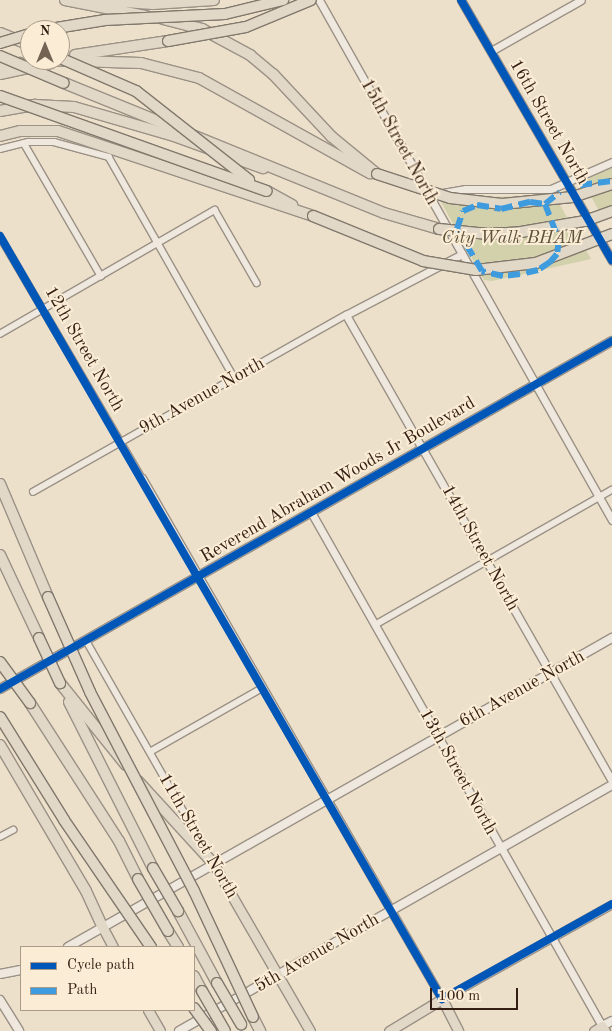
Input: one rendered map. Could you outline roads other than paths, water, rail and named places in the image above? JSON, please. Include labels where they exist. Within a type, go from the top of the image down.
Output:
[{"type":"highway","points":[[65,0],[182,23],[223,39],[273,74],[332,137],[377,174]]},
{"type":"highway","points":[[96,0],[163,4],[214,0]]},
{"type":"highway","points":[[70,26],[104,20],[226,14],[284,0]]},
{"type":"highway","points":[[70,58],[246,27],[311,0]]},
{"type":"highway","points":[[0,33],[20,41]]},
{"type":"highway","points":[[0,44],[20,37]]},
{"type":"highway","points":[[0,56],[384,213],[439,229],[501,234],[586,221],[612,211]]},
{"type":"highway","points":[[70,59],[141,63],[199,78],[255,106],[366,172],[450,198],[502,204],[573,197],[612,184]]},
{"type":"highway","points":[[0,66],[20,63]]},
{"type":"highway","points":[[70,63],[136,92],[229,166],[267,191],[313,216]]},
{"type":"highway","points":[[0,74],[20,69]]},
{"type":"highway","points":[[0,96],[267,191]]},
{"type":"highway","points":[[0,111],[35,105],[74,107],[174,136],[331,190]]},
{"type":"highway","points":[[0,136],[20,131],[58,131],[313,216],[423,261],[476,270],[536,263],[612,234]]},
{"type":"highway","points":[[0,484],[90,692],[194,891],[260,1031]]},
{"type":"highway","points":[[0,555],[60,683],[153,868],[243,1027]]},
{"type":"highway","points":[[0,662],[30,703],[119,842],[138,879],[177,946]]},
{"type":"highway","points":[[60,683],[138,781],[213,863]]},
{"type":"highway","points":[[0,717],[82,847],[151,946]]},
{"type":"highway","points":[[0,745],[86,891],[103,928]]},
{"type":"highway","points":[[195,978],[225,1031]]},
{"type":"highway","points":[[195,1009],[211,1031]]},
{"type":"main road","name":"Reverend Abraham Woods Jr Boulevard","points":[[0,689],[612,341]]},
{"type":"main road","name":"6th Avenue North","points":[[70,946],[612,638]]},
{"type":"main road","name":"5th Avenue North","points":[[179,1031],[612,785]]},
{"type":"main road","name":"11th Street North","points":[[213,863],[310,1031]]},
{"type":"main road","points":[[103,928],[112,946]]},
{"type":"main road","points":[[0,974],[20,970]]},
{"type":"main road","points":[[388,1031],[442,999],[458,1031]]},
{"type":"main road","points":[[0,1000],[19,1031]]},
{"type":"main road","points":[[149,1011],[160,1031]]},
{"type":"main road","points":[[594,1031],[604,1028],[612,1021]]},
{"type":"street","name":"15th Street North","points":[[319,0],[612,520]]},
{"type":"street","name":"16th Street North","points":[[461,0],[612,260]]},
{"type":"street","points":[[491,52],[580,0]]},
{"type":"street","points":[[0,148],[24,143],[62,143],[109,157],[235,379]]},
{"type":"street","points":[[24,143],[100,276]]},
{"type":"street","points":[[430,196],[466,189],[530,191],[567,182],[612,162]]},
{"type":"street","points":[[0,334],[216,210],[257,283]]},
{"type":"street","name":"12th Street North","points":[[0,236],[142,478]]},
{"type":"street","points":[[346,316],[462,254]]},
{"type":"street","name":"9th Avenue North","points":[[33,492],[120,440],[235,379],[346,316]]},
{"type":"street","name":"14th Street North","points":[[346,316],[424,448],[612,781]]},
{"type":"street","points":[[142,478],[389,912],[442,999],[612,904]]},
{"type":"street","points":[[375,625],[612,490]]},
{"type":"street","name":"13th Street North","points":[[311,512],[604,1028]]},
{"type":"street","name":"11th Street North","points":[[86,640],[213,863]]},
{"type":"street","points":[[150,752],[262,688]]},
{"type":"street","points":[[0,837],[13,830]]},
{"type":"park label","name":"City Walk BHAM","points":[[512,238]]}]
